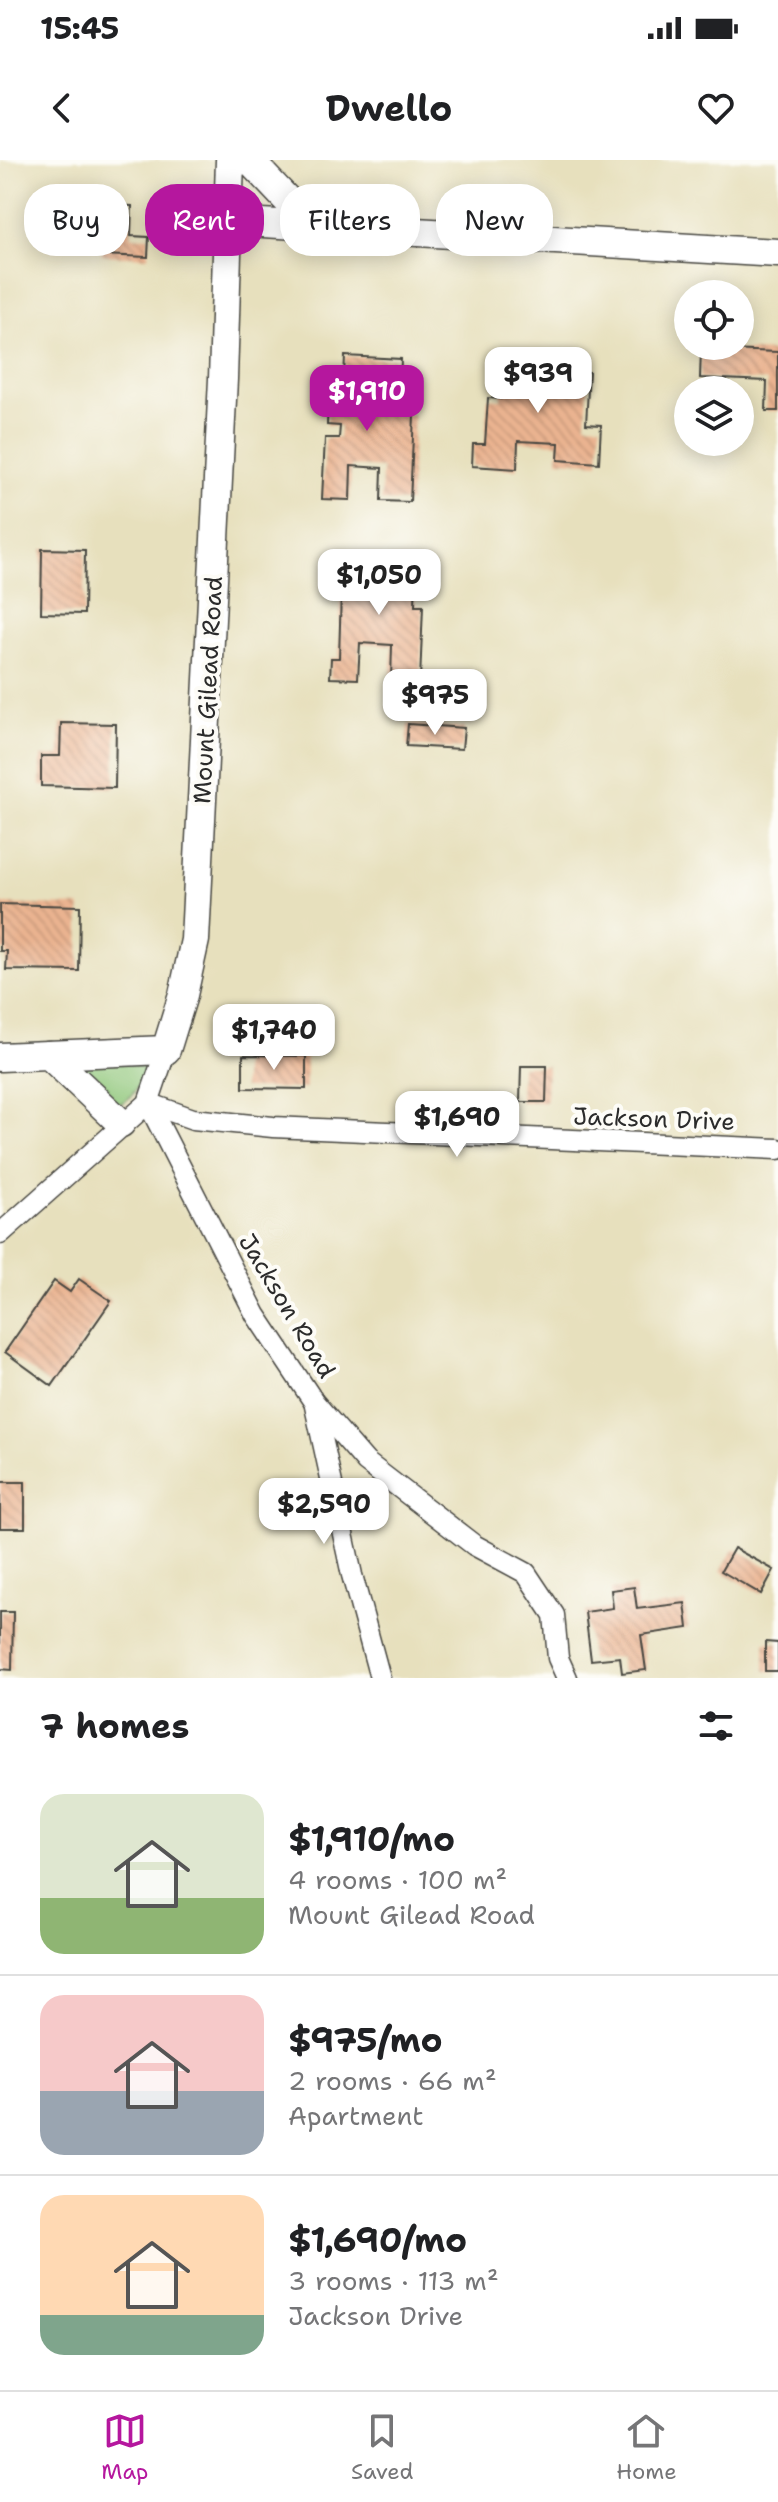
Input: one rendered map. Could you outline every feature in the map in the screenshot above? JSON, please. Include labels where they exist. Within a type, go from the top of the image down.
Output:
[{"type":"street","name":"Mount Gilead Road","points":[[230,160],[230,184]]},
{"type":"street","points":[[249,160],[280,193]]},
{"type":"street","points":[[420,231],[778,253]]},
{"type":"street","name":"Mount Gilead Road","points":[[166,1050],[183,995],[195,940],[227,256]]},
{"type":"street","points":[[0,1057],[166,1050],[148,1103],[121,1123],[0,1234]]},
{"type":"street","points":[[49,1055],[121,1123]]},
{"type":"street","name":"Jackson Drive","points":[[148,1103],[193,1119],[273,1127],[778,1149]]},
{"type":"street","name":"Jackson Road","points":[[148,1103],[256,1315],[314,1402],[366,1462],[474,1545],[526,1573],[554,1615],[558,1658],[567,1678]]},
{"type":"street","points":[[314,1402],[352,1575],[380,1678]]},
{"type":"green space","points":[[120,1062],[148,1069],[130,1097],[113,1106],[77,1064]]},
{"type":"building","points":[[129,206],[132,206],[131,236],[145,237],[145,256],[148,257],[125,256],[129,256]]},
{"type":"building","points":[[754,351],[778,352],[778,411],[766,411],[767,381],[754,380],[754,376],[700,376],[701,360],[754,360]]},
{"type":"building","points":[[345,356],[401,359],[400,384],[367,383],[365,413],[414,415],[410,502],[381,501],[382,468],[351,466],[350,500],[322,499],[325,438],[339,438],[340,426],[327,425],[329,377],[344,377]]},
{"type":"building","points":[[504,356],[538,358],[538,364],[559,365],[559,371],[589,372],[586,424],[601,425],[599,463],[558,460],[559,443],[518,441],[517,469],[472,466],[473,444],[485,444],[488,398],[501,399]]},
{"type":"building","points":[[42,549],[85,550],[84,614],[41,613]]},
{"type":"building","points":[[342,558],[401,560],[401,575],[416,576],[415,606],[423,606],[420,681],[391,680],[392,645],[360,643],[358,679],[330,678],[331,658],[339,658]]},
{"type":"building","points":[[61,723],[116,724],[115,788],[41,786],[41,756],[60,756]]},
{"type":"building","points":[[408,724],[464,728],[462,749],[406,746]]},
{"type":"building","points":[[0,904],[80,906],[79,971],[6,970],[7,951],[0,951]]},
{"type":"building","points":[[243,1055],[306,1056],[306,1089],[243,1088]]},
{"type":"building","points":[[521,1066],[547,1066],[546,1102],[520,1102]]},
{"type":"building","points":[[79,1279],[111,1301],[52,1386],[5,1352],[54,1281],[70,1292]]},
{"type":"building","points":[[0,1482],[25,1482],[25,1528],[0,1528]]},
{"type":"building","points":[[734,1548],[774,1570],[761,1594],[721,1571]]},
{"type":"building","points":[[634,1587],[637,1609],[685,1603],[688,1628],[641,1635],[646,1670],[622,1673],[620,1657],[591,1660],[585,1612],[613,1608],[611,1590]]},
{"type":"building","points":[[0,1612],[13,1612],[12,1670],[0,1669]]},
{"type":"building","points":[[765,1642],[778,1643],[778,1671],[765,1671]]}]
